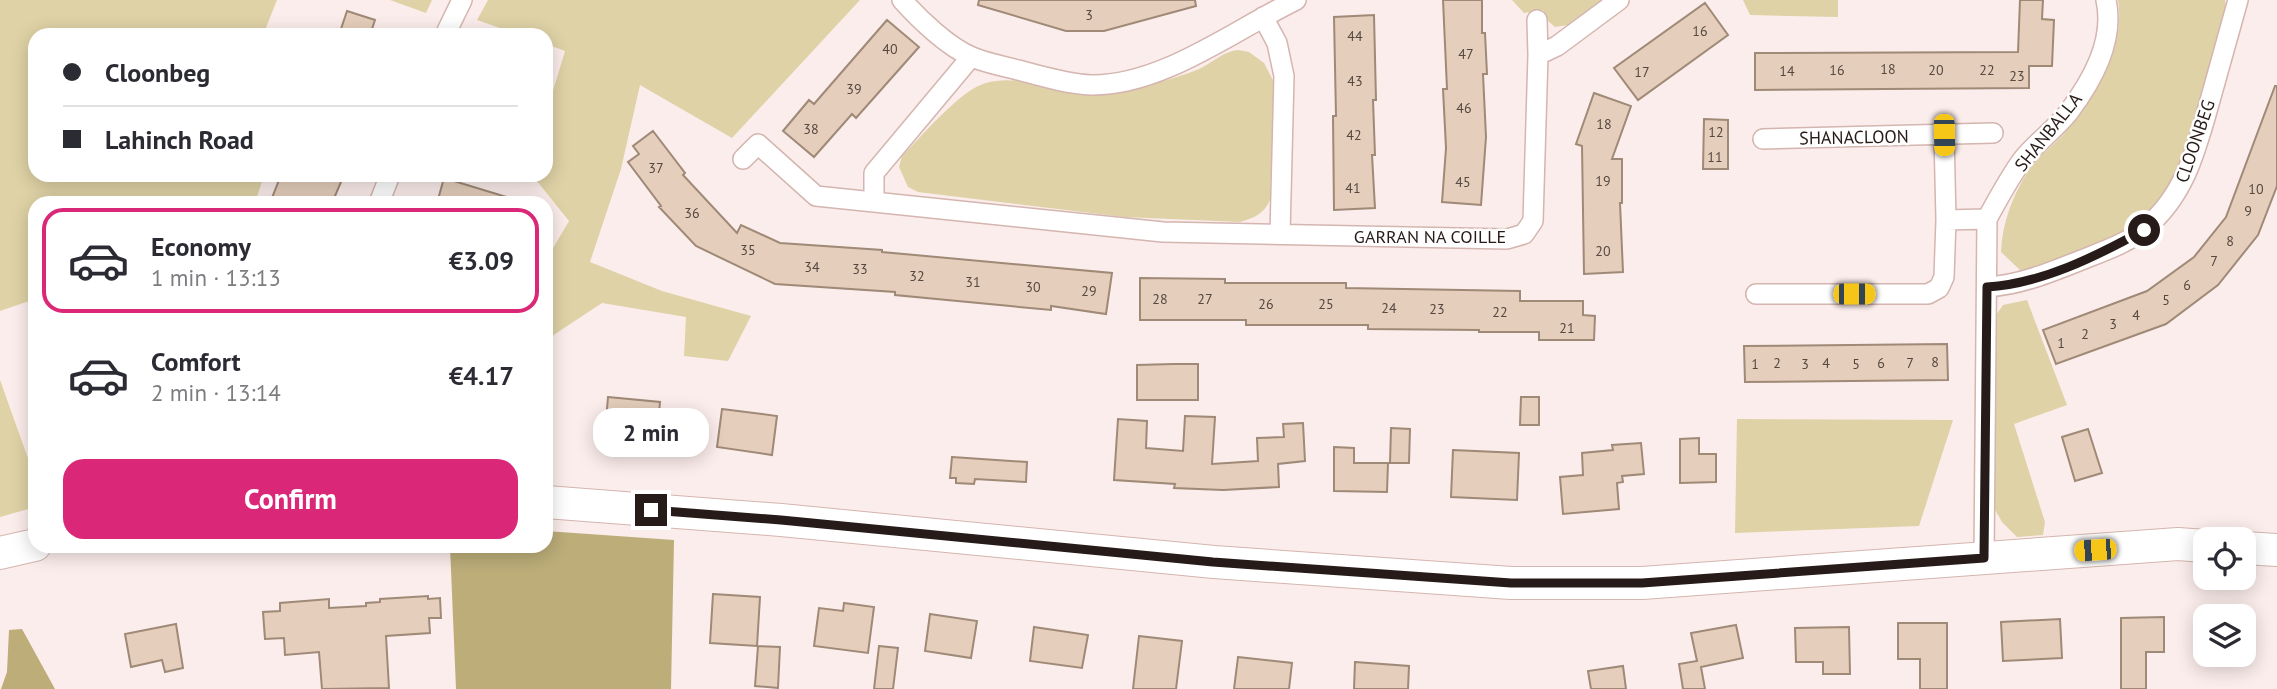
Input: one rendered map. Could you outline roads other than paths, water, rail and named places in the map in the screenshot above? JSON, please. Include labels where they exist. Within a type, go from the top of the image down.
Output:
[{"type":"main road","points":[[553,503],[781,520],[1213,562],[1511,583],[1642,583],[2178,544],[2193,545]]},
{"type":"main road","points":[[0,553],[28,547]]},
{"type":"main road","points":[[2256,549],[2277,550]]},
{"type":"street","points":[[448,28],[462,0]]},
{"type":"street","points":[[902,0],[941,36],[971,57],[1090,85],[1109,84],[1195,57],[1296,0]]},
{"type":"street","points":[[1538,55],[1557,46],[1619,0]]},
{"type":"street","name":"SHANBALLA","points":[[1984,558],[1987,219],[2023,159],[2067,113],[2091,76],[2108,35],[2109,13],[2106,0]]},
{"type":"street","name":"CLOONBEG","points":[[1987,287],[2008,286],[2053,272],[2114,246],[2144,230],[2168,205],[2186,177],[2197,146],[2238,0]]},
{"type":"street","points":[[1262,17],[1277,43],[1284,76],[1280,234]]},
{"type":"street","name":"GARRAN NA COILLE","points":[[743,159],[758,144],[816,196],[1163,233],[1507,239],[1524,234],[1533,221],[1537,20]]},
{"type":"street","points":[[874,202],[874,173],[971,57]]},
{"type":"street","name":"SHANACLOON","points":[[1763,139],[1993,133]]},
{"type":"street","points":[[1756,294],[1928,294],[1939,288],[1944,277],[1946,220],[1944,135]]},
{"type":"street","points":[[1946,220],[1987,219]]}]
